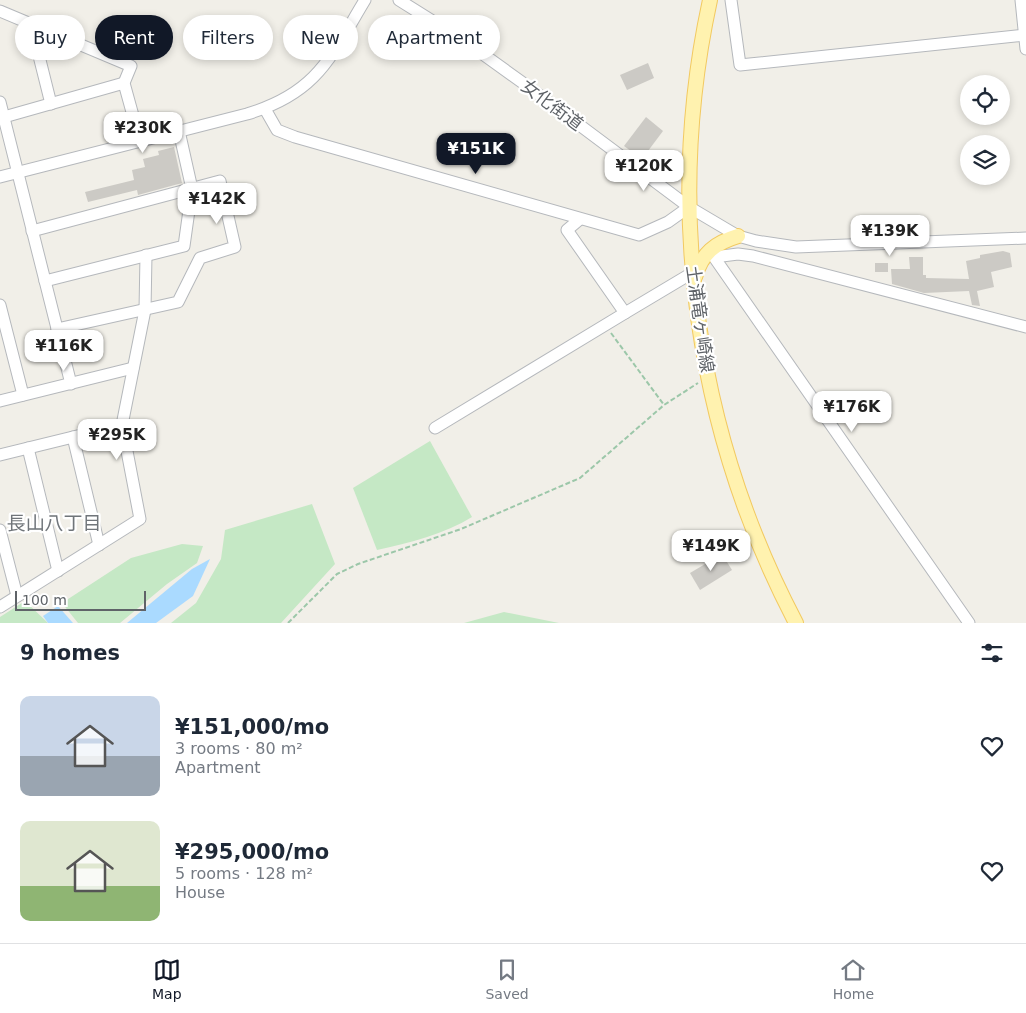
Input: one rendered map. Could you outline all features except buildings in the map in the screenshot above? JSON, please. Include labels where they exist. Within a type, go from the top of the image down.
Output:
[{"type":"main road","name":"土浦竜ヶ崎線","points":[[710,0],[702,42],[693,111],[689,207],[693,278],[707,374],[723,441],[742,501],[766,563],[796,623]]},
{"type":"main road","points":[[693,278],[707,251],[724,240],[738,236]]},
{"type":"street","points":[[0,177],[265,109],[288,98],[320,73],[365,0]]},
{"type":"street","name":"女化街道","points":[[399,0],[466,42],[689,207],[738,236],[756,241],[796,247],[1026,238]]},
{"type":"street","points":[[731,0],[740,66],[1025,35]]},
{"type":"street","points":[[1021,0],[1026,49]]},
{"type":"street","points":[[0,11],[15,17]]},
{"type":"street","points":[[85,47],[131,66],[124,83],[140,141]]},
{"type":"street","points":[[40,60],[51,104]]},
{"type":"street","points":[[4,117],[124,83]]},
{"type":"street","points":[[0,102],[70,384]]},
{"type":"street","points":[[265,109],[277,130],[290,136],[638,235],[668,222],[689,207]]},
{"type":"street","points":[[45,281],[184,246],[192,190],[179,131]]},
{"type":"street","points":[[32,231],[220,182],[235,247],[200,258],[178,302],[57,329]]},
{"type":"street","points":[[580,218],[567,230],[625,313]]},
{"type":"street","points":[[753,256],[756,241]]},
{"type":"street","points":[[969,623],[714,258],[738,254],[753,256],[1026,327]]},
{"type":"street","points":[[0,607],[140,519],[141,516],[122,425],[145,310],[146,255]]},
{"type":"street","points":[[435,428],[625,313],[693,278]]},
{"type":"street","points":[[0,305],[23,395]]},
{"type":"street","points":[[0,401],[134,368]]},
{"type":"street","points":[[0,455],[122,425]]},
{"type":"street","points":[[73,437],[99,545]]},
{"type":"street","points":[[28,448],[58,571]]},
{"type":"street","points":[[0,530],[17,596]]},
{"type":"path","points":[[605,325],[664,405]]},
{"type":"path","points":[[288,623],[337,574],[358,564],[461,529],[580,478],[664,405],[694,387],[707,374]]},
{"type":"green space","points":[[430,441],[472,517],[439,533],[377,550],[353,488]]},
{"type":"green space","points":[[312,504],[335,564],[281,623],[171,623],[196,603],[221,559],[225,530]]},
{"type":"green space","points":[[182,544],[203,546],[197,563],[167,584],[120,623],[78,623],[62,603],[131,558]]},
{"type":"green space","points":[[25,601],[48,623],[0,623],[0,617]]},
{"type":"green space","points":[[504,612],[559,623],[464,623]]},
{"type":"water","points":[[210,559],[193,596],[156,623],[127,623],[192,569]]},
{"type":"water","points":[[58,606],[73,623],[48,623],[43,616]]},
{"type":"district","name":"長山八丁目","points":[[54,523]]}]
